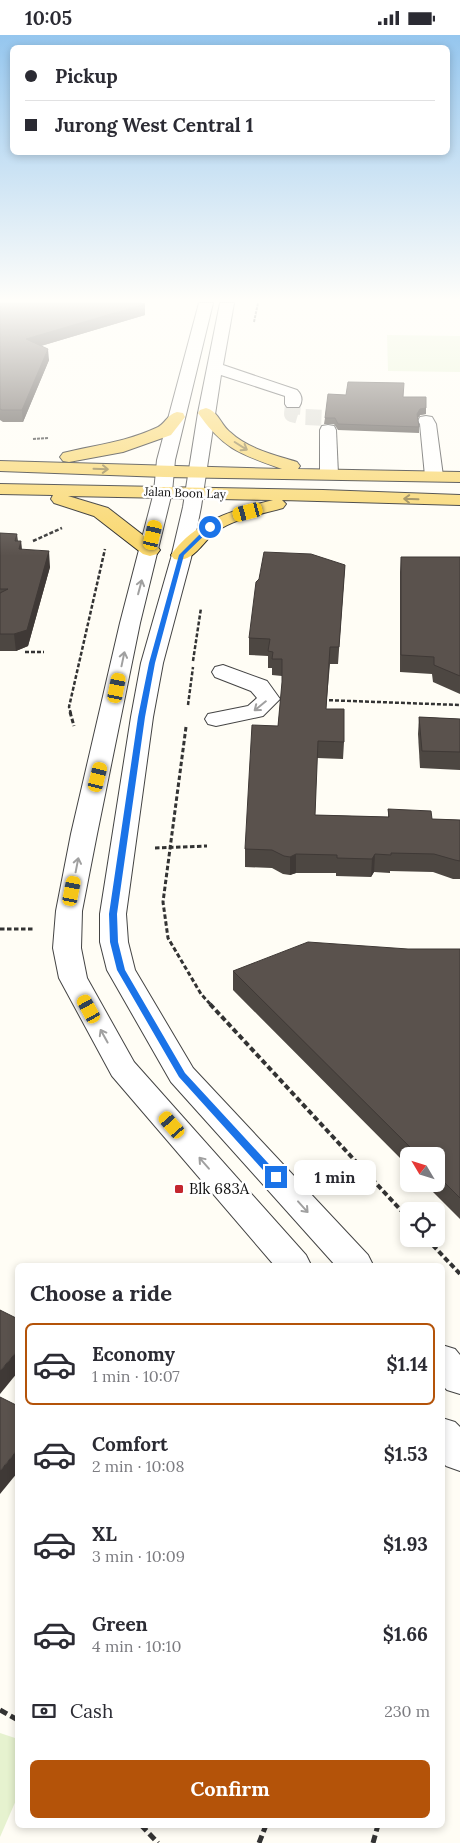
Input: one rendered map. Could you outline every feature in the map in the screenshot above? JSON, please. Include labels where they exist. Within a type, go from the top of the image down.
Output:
[{"type":"main road","points":[[206,413],[224,436],[248,451],[311,474]]},
{"type":"main road","points":[[0,465],[117,448],[165,431],[177,417]]},
{"type":"main road","name":"Jalan Boon Lay","points":[[0,465],[164,472],[460,477]]},
{"type":"main road","points":[[7,489],[73,501],[100,512],[150,550]]},
{"type":"main road","name":"Jalan Boon Lay","points":[[7,489],[323,495],[460,500]]},
{"type":"main road","points":[[182,555],[210,527],[234,516],[323,495]]},
{"type":"street","points":[[185,387],[164,472],[163,493],[130,623],[84,834],[69,911],[67,948],[73,978],[123,1069],[292,1263]]},
{"type":"street","points":[[212,387],[206,413],[195,494],[182,555],[152,663],[142,717],[113,914],[114,942],[121,970],[182,1075],[354,1263]]},
{"type":"street","points":[[274,387],[291,393],[293,395],[293,405]]},
{"type":"street","points":[[426,421],[428,424],[434,476]]},
{"type":"street","points":[[328,430],[329,475]]},
{"type":"street","points":[[216,719],[255,711],[269,699],[259,686],[223,672]]},
{"type":"street","points":[[445,1362],[460,1379]]},
{"type":"street","points":[[445,1437],[460,1454]]},
{"type":"path","points":[[33,541],[66,526]]},
{"type":"path","points":[[25,652],[44,652]]},
{"type":"path","points":[[269,699],[460,705]]},
{"type":"path","points":[[122,848],[207,846]]},
{"type":"path","points":[[0,929],[43,929]]},
{"type":"path","points":[[168,938],[201,995],[400,1209]]},
{"type":"path","points":[[435,1247],[460,1274]]},
{"type":"path","points":[[0,1710],[15,1718]]},
{"type":"path","points":[[144,1828],[158,1843]]},
{"type":"path","points":[[259,1843],[265,1828]]},
{"type":"path","points":[[373,1843],[377,1828]]},
{"type":"green space","points":[[0,1733],[15,1738],[15,1803],[0,1837]]},
{"type":"building","points":[[0,387],[32,387],[22,410],[0,409]]},
{"type":"building","points":[[347,387],[404,387],[403,397],[426,397],[426,408],[420,409],[417,414],[419,427],[338,424],[335,418],[325,418],[328,394],[346,395]]},
{"type":"building","points":[[0,533],[17,534],[15,541],[21,541],[19,549],[49,551],[27,630],[14,634],[0,634],[0,593],[8,589],[0,589]]},
{"type":"building","points":[[264,552],[311,554],[345,565],[339,647],[330,647],[326,709],[344,709],[344,742],[318,741],[315,815],[389,817],[388,809],[431,811],[432,819],[460,820],[460,861],[434,854],[375,854],[372,859],[337,858],[337,855],[296,854],[290,857],[272,850],[245,849],[252,725],[278,726],[282,682],[282,659],[272,659],[273,652],[268,651],[270,639],[249,638],[256,582],[259,579]]},
{"type":"building","points":[[401,557],[460,557],[460,676],[434,665],[434,657],[401,655]]},
{"type":"building","points":[[419,717],[460,719],[460,752],[422,751]]},
{"type":"building","points":[[308,942],[408,949],[460,949],[460,1198],[445,1183],[445,1147],[410,1147],[233,971]]},
{"type":"building","points":[[0,1310],[15,1318],[15,1354],[0,1371]]},
{"type":"building","points":[[0,1397],[15,1404],[15,1453],[0,1471]]},
{"type":"tunnel","points":[[293,404],[292,414],[302,417],[363,419]]},
{"type":"place","name":"Blk 683A","points":[[179,1189]]},
{"type":"route","points":[[210,527],[182,555],[152,663],[142,717],[113,914],[114,942],[121,970],[182,1075],[276,1177]]}]
